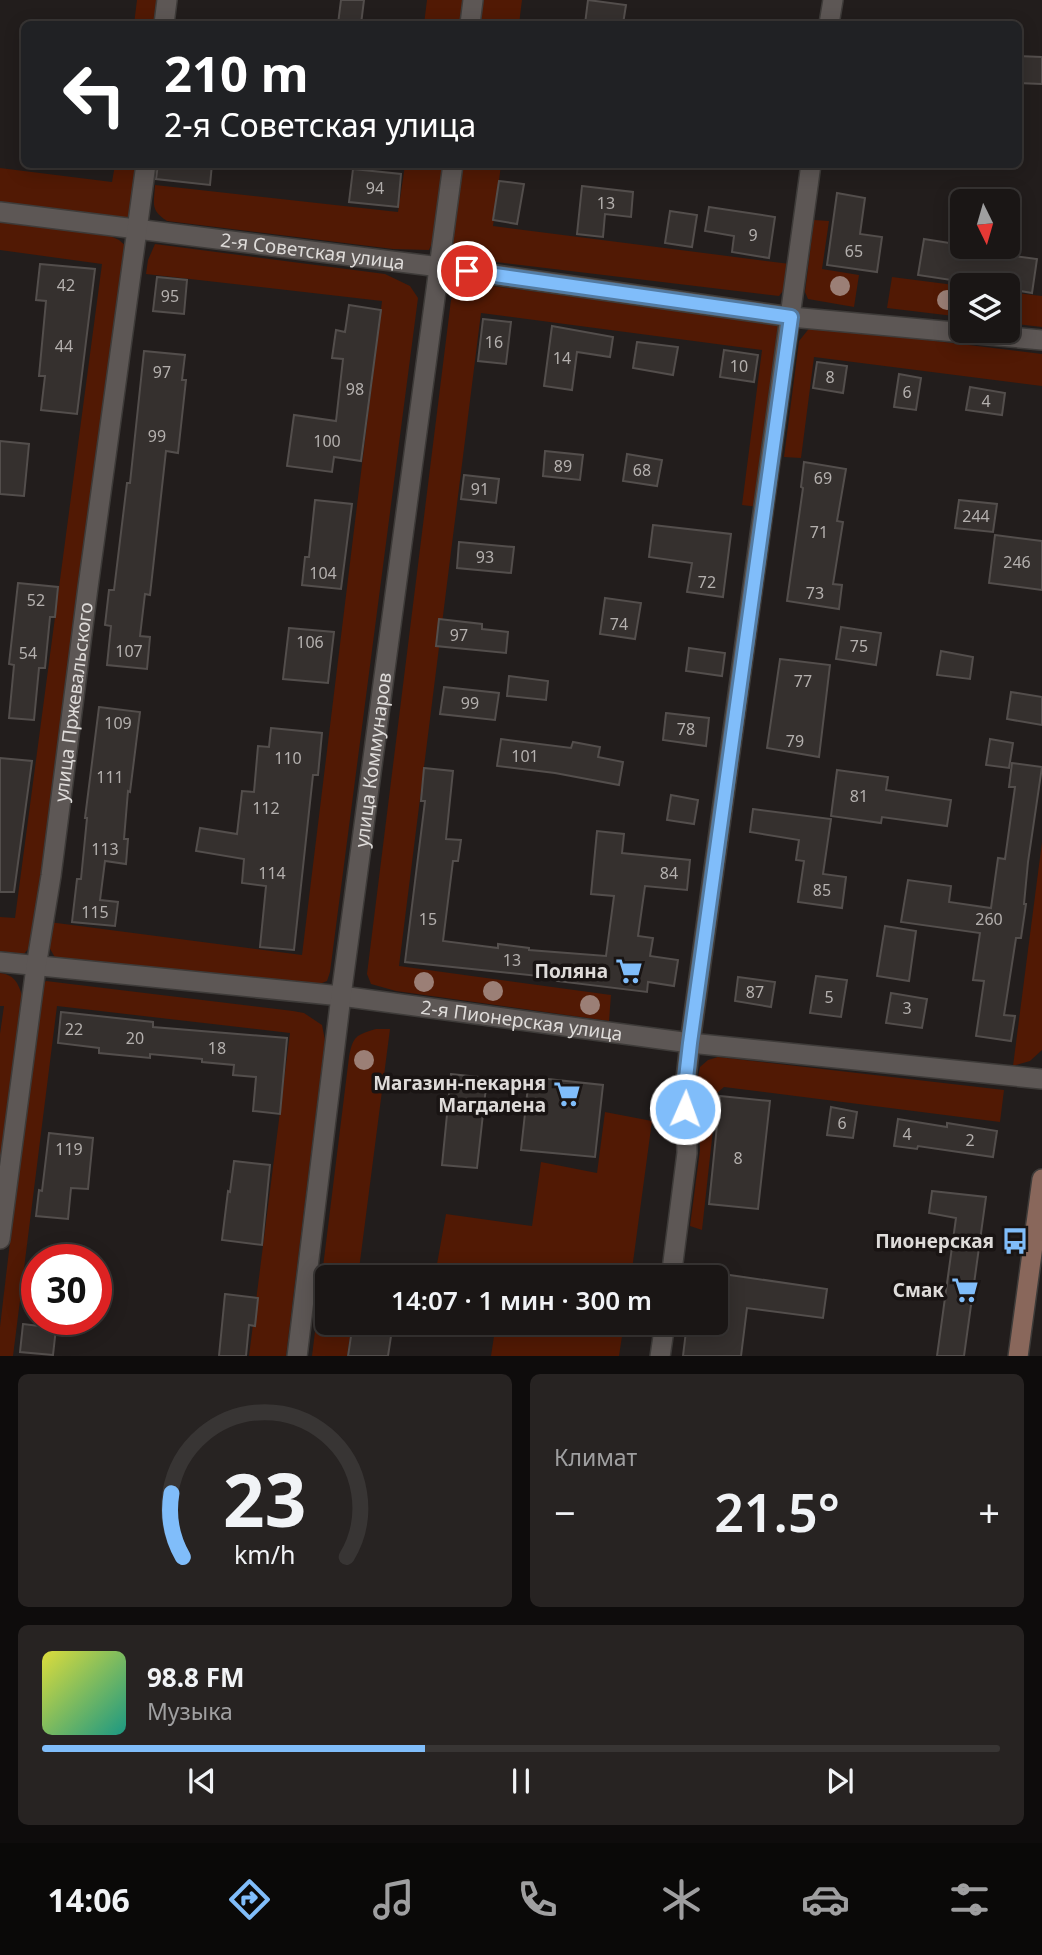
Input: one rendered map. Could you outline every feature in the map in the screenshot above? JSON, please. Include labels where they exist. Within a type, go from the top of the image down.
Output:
[{"type":"main road","points":[[1018,1356],[1042,1180]]},
{"type":"street","points":[[164,21],[167,0]]},
{"type":"street","points":[[470,21],[473,0]]},
{"type":"street","points":[[829,21],[832,0]]},
{"type":"street","name":"улица Пржевальского","points":[[0,1239],[146,168]]},
{"type":"street","name":"улица Коммунаров","points":[[296,1356],[341,996],[452,168]]},
{"type":"street","points":[[673,1265],[687,1153],[685,1087],[690,1043],[810,168]]},
{"type":"street","name":"2-я Советская улица","points":[[0,212],[440,267],[791,317],[1042,340]]},
{"type":"street","name":"2-я Пионерская улица","points":[[0,962],[341,996],[690,1043],[1042,1079]]},
{"type":"street","points":[[660,1356],[663,1335]]},
{"type":"shaded area","points":[[137,0],[164,0],[161,21],[134,21]]},
{"type":"shaded area","points":[[427,0],[465,0],[462,21],[424,21]]},
{"type":"shaded area","points":[[483,0],[522,0],[519,21],[480,21]]},
{"type":"shaded area","points":[[0,168],[112,182],[114,168],[143,168],[138,205],[127,220],[0,206]]},
{"type":"shaded area","points":[[405,168],[443,168],[433,241],[429,250],[393,249],[167,221],[155,210],[155,185],[398,212]]},
{"type":"shaded area","points":[[461,168],[501,168],[493,226],[790,264],[787,286],[779,296],[463,258],[453,249],[451,241]]},
{"type":"shaded area","points":[[814,220],[829,221],[822,269],[859,275],[854,307],[808,299],[805,292]]},
{"type":"shaded area","points":[[0,222],[106,234],[128,248],[33,943],[24,954],[0,951],[0,917],[15,918],[102,264],[0,250]]},
{"type":"shaded area","points":[[155,244],[385,274],[410,286],[418,298],[330,972],[327,981],[317,985],[57,961],[49,947],[49,922],[302,955],[382,301],[146,274],[148,260]]},
{"type":"shaded area","points":[[892,277],[950,284],[950,316],[887,308]]},
{"type":"shaded area","points":[[457,285],[484,285],[781,322],[758,507],[742,505],[762,350],[481,313],[399,966],[611,995],[609,1021],[396,991],[371,984],[367,974],[451,300]]},
{"type":"shaded area","points":[[1020,293],[1042,296],[1042,327],[1020,324]]},
{"type":"shaded area","points":[[811,326],[1042,354],[1042,386],[814,357],[801,458],[784,457],[799,341]]},
{"type":"shaded area","points":[[1042,842],[1042,1050],[1030,1061],[1013,1066]]},
{"type":"shaded area","points":[[0,973],[10,976],[16,982],[23,999],[0,1186],[0,1034],[4,1006],[0,1006]]},
{"type":"shaded area","points":[[46,981],[293,1011],[304,1013],[322,1025],[325,1040],[286,1356],[249,1356],[290,1033],[57,1006],[27,1244],[21,1244],[21,1292],[13,1356],[0,1356],[0,1327],[40,987]]},
{"type":"shaded area","points":[[376,1029],[390,1029],[360,1265],[323,1265],[349,1057],[356,1037]]},
{"type":"shaded area","points":[[718,1057],[1004,1090],[1000,1122],[724,1087],[717,1093],[702,1230],[690,1226],[700,1150],[697,1081],[700,1067],[708,1060]]},
{"type":"shaded area","points":[[605,1112],[652,1121],[633,1265],[437,1264],[446,1214],[532,1226],[541,1162],[597,1173]]},
{"type":"shaded area","points":[[315,1332],[315,1335],[350,1335],[347,1356],[312,1356]]},
{"type":"shaded area","points":[[494,1335],[622,1335],[619,1356],[491,1356]]},
{"type":"building","points":[[341,0],[364,0],[361,21],[338,21]]},
{"type":"building","points":[[588,0],[626,5],[623,21],[585,21]]},
{"type":"building","points":[[1022,56],[1042,57],[1042,84],[1022,83]]},
{"type":"building","points":[[157,168],[212,168],[210,185],[156,179]]},
{"type":"building","points":[[353,169],[401,174],[398,207],[349,202]]},
{"type":"building","points":[[499,181],[524,184],[517,224],[493,220]]},
{"type":"building","points":[[582,186],[633,192],[631,217],[605,214],[603,237],[577,234]]},
{"type":"building","points":[[837,193],[865,198],[860,234],[882,237],[877,272],[827,265]]},
{"type":"building","points":[[709,207],[775,217],[769,258],[732,252],[734,236],[705,231]]},
{"type":"building","points":[[670,211],[697,215],[692,247],[665,243]]},
{"type":"building","points":[[924,239],[950,243],[950,259],[1020,259],[1020,257],[1037,259],[1032,293],[1020,291],[1020,273],[950,273],[950,280],[918,275]]},
{"type":"building","points":[[40,264],[95,269],[77,414],[41,410],[45,376],[39,376],[46,301],[36,300]]},
{"type":"building","points":[[157,277],[187,280],[184,314],[153,311]]},
{"type":"building","points":[[349,305],[381,310],[361,461],[334,457],[332,472],[287,466],[294,415],[336,421],[343,359],[332,358],[336,330],[345,332]]},
{"type":"building","points":[[483,319],[511,322],[506,364],[478,361]]},
{"type":"building","points":[[552,326],[613,337],[610,357],[577,352],[572,390],[544,386]]},
{"type":"building","points":[[637,342],[678,347],[673,375],[633,368]]},
{"type":"building","points":[[724,350],[758,355],[754,382],[720,377]]},
{"type":"building","points":[[144,351],[185,355],[182,380],[186,380],[178,453],[166,451],[150,595],[145,594],[140,636],[150,637],[147,669],[107,665],[111,626],[105,625],[109,590],[114,590],[127,483],[130,483]]},
{"type":"building","points":[[817,362],[847,366],[843,393],[813,388]]},
{"type":"building","points":[[899,374],[921,378],[916,410],[894,407]]},
{"type":"building","points":[[970,387],[1005,393],[1002,415],[966,410]]},
{"type":"building","points":[[0,441],[29,444],[24,496],[0,494]]},
{"type":"building","points":[[545,451],[583,455],[580,480],[543,476]]},
{"type":"building","points":[[627,454],[662,460],[657,486],[623,481]]},
{"type":"building","points":[[804,462],[846,469],[837,521],[843,522],[833,584],[842,585],[839,609],[787,601],[803,488]]},
{"type":"building","points":[[464,475],[499,479],[496,503],[461,499]]},
{"type":"building","points":[[315,500],[352,504],[341,589],[302,585],[305,557],[309,557]]},
{"type":"building","points":[[959,500],[997,504],[993,532],[955,528]]},
{"type":"building","points":[[653,525],[731,534],[723,597],[687,592],[692,563],[649,557]]},
{"type":"building","points":[[995,535],[1042,541],[1042,590],[989,583]]},
{"type":"building","points":[[459,542],[514,547],[511,573],[457,568]]},
{"type":"building","points":[[18,583],[58,587],[55,617],[50,617],[45,668],[39,668],[34,720],[9,718],[14,665],[9,664]]},
{"type":"building","points":[[605,598],[641,603],[635,639],[600,634]]},
{"type":"building","points":[[439,619],[482,624],[482,629],[508,632],[506,653],[436,646]]},
{"type":"building","points":[[841,627],[881,633],[876,665],[836,659]]},
{"type":"building","points":[[289,628],[334,632],[328,683],[283,679]]},
{"type":"building","points":[[689,648],[725,653],[722,676],[686,671]]},
{"type":"building","points":[[941,651],[973,657],[970,679],[937,675]]},
{"type":"building","points":[[780,659],[830,665],[819,757],[767,748]]},
{"type":"building","points":[[509,676],[548,681],[546,700],[507,696]]},
{"type":"building","points":[[444,687],[499,693],[495,720],[440,714]]},
{"type":"building","points":[[1011,692],[1042,697],[1042,725],[1007,719]]},
{"type":"building","points":[[99,707],[140,712],[130,792],[128,791],[124,839],[128,839],[126,864],[105,861],[100,900],[118,902],[115,926],[72,922],[77,879],[81,879],[85,818]]},
{"type":"building","points":[[666,713],[709,718],[706,746],[663,740]]},
{"type":"building","points":[[271,728],[322,733],[318,775],[313,775],[294,950],[260,947],[266,886],[242,883],[244,859],[196,851],[200,828],[237,834],[242,791],[254,792],[258,746],[269,747]]},
{"type":"building","points":[[501,739],[571,748],[573,742],[600,747],[598,757],[623,762],[619,785],[497,766]]},
{"type":"building","points":[[990,739],[1013,743],[1009,768],[986,765]]},
{"type":"building","points":[[0,758],[32,761],[14,892],[0,892]]},
{"type":"building","points":[[1012,763],[1042,767],[1028,862],[1021,938],[1016,938],[1004,1015],[1015,1016],[1011,1041],[976,1036],[984,981],[973,980],[980,933],[901,922],[908,880],[951,886],[949,902],[991,908],[998,858],[1005,859],[1015,787],[1009,787]]},
{"type":"building","points":[[424,768],[453,771],[446,839],[461,840],[458,861],[453,861],[443,941],[606,956],[614,896],[591,894],[597,831],[624,834],[622,853],[690,860],[687,890],[645,886],[638,936],[653,938],[650,956],[678,960],[674,986],[648,982],[647,992],[557,981],[558,978],[405,962],[425,801],[421,801]]},
{"type":"building","points":[[837,770],[888,777],[886,790],[951,800],[947,826],[882,817],[881,823],[831,816]]},
{"type":"building","points":[[671,795],[698,800],[694,824],[667,820]]},
{"type":"building","points":[[753,809],[831,819],[823,874],[846,877],[842,908],[798,902],[804,861],[796,860],[799,840],[750,832]]},
{"type":"building","points":[[885,926],[916,931],[909,981],[877,976]]},
{"type":"building","points":[[816,976],[847,980],[841,1017],[810,1013]]},
{"type":"building","points":[[738,977],[775,982],[771,1007],[735,1001]]},
{"type":"building","points":[[891,993],[927,999],[922,1028],[886,1023]]},
{"type":"building","points":[[61,1012],[153,1022],[153,1027],[287,1038],[280,1114],[253,1111],[256,1077],[233,1075],[234,1065],[150,1054],[150,1058],[99,1053],[99,1048],[58,1043]]},
{"type":"building","points":[[451,1074],[487,1078],[477,1168],[442,1165]]},
{"type":"building","points":[[529,1077],[603,1085],[595,1157],[521,1150]]},
{"type":"building","points":[[720,1096],[770,1101],[758,1209],[709,1204]]},
{"type":"building","points":[[831,1107],[857,1112],[853,1138],[827,1135]]},
{"type":"building","points":[[898,1119],[997,1131],[993,1157],[918,1146],[917,1149],[894,1146]]},
{"type":"building","points":[[49,1133],[93,1138],[88,1189],[71,1188],[68,1219],[36,1216]]},
{"type":"building","points":[[234,1161],[270,1165],[262,1245],[222,1240]]},
{"type":"building","points":[[932,1191],[986,1197],[964,1356],[937,1356],[956,1218],[929,1213]]},
{"type":"building","points":[[728,1275],[827,1289],[823,1318],[747,1308],[741,1356],[683,1356],[686,1335],[728,1335]]},
{"type":"building","points":[[225,1294],[258,1298],[255,1326],[249,1325],[246,1356],[219,1356]]},
{"type":"building","points":[[22,1335],[55,1335],[53,1355],[20,1352]]},
{"type":"building","points":[[351,1335],[391,1335],[388,1356],[348,1356]]},
{"type":"place","name":"Поляна","points":[[629,971]]},
{"type":"place","name":"Магазин-пекарня Магдалена","points":[[567,1094]]},
{"type":"place","name":"Пионерская","points":[[1015,1241]]},
{"type":"place","name":"Смак","points":[[965,1290]]},
{"type":"route","points":[[467,271],[791,317],[690,1043],[685,1109]]}]
